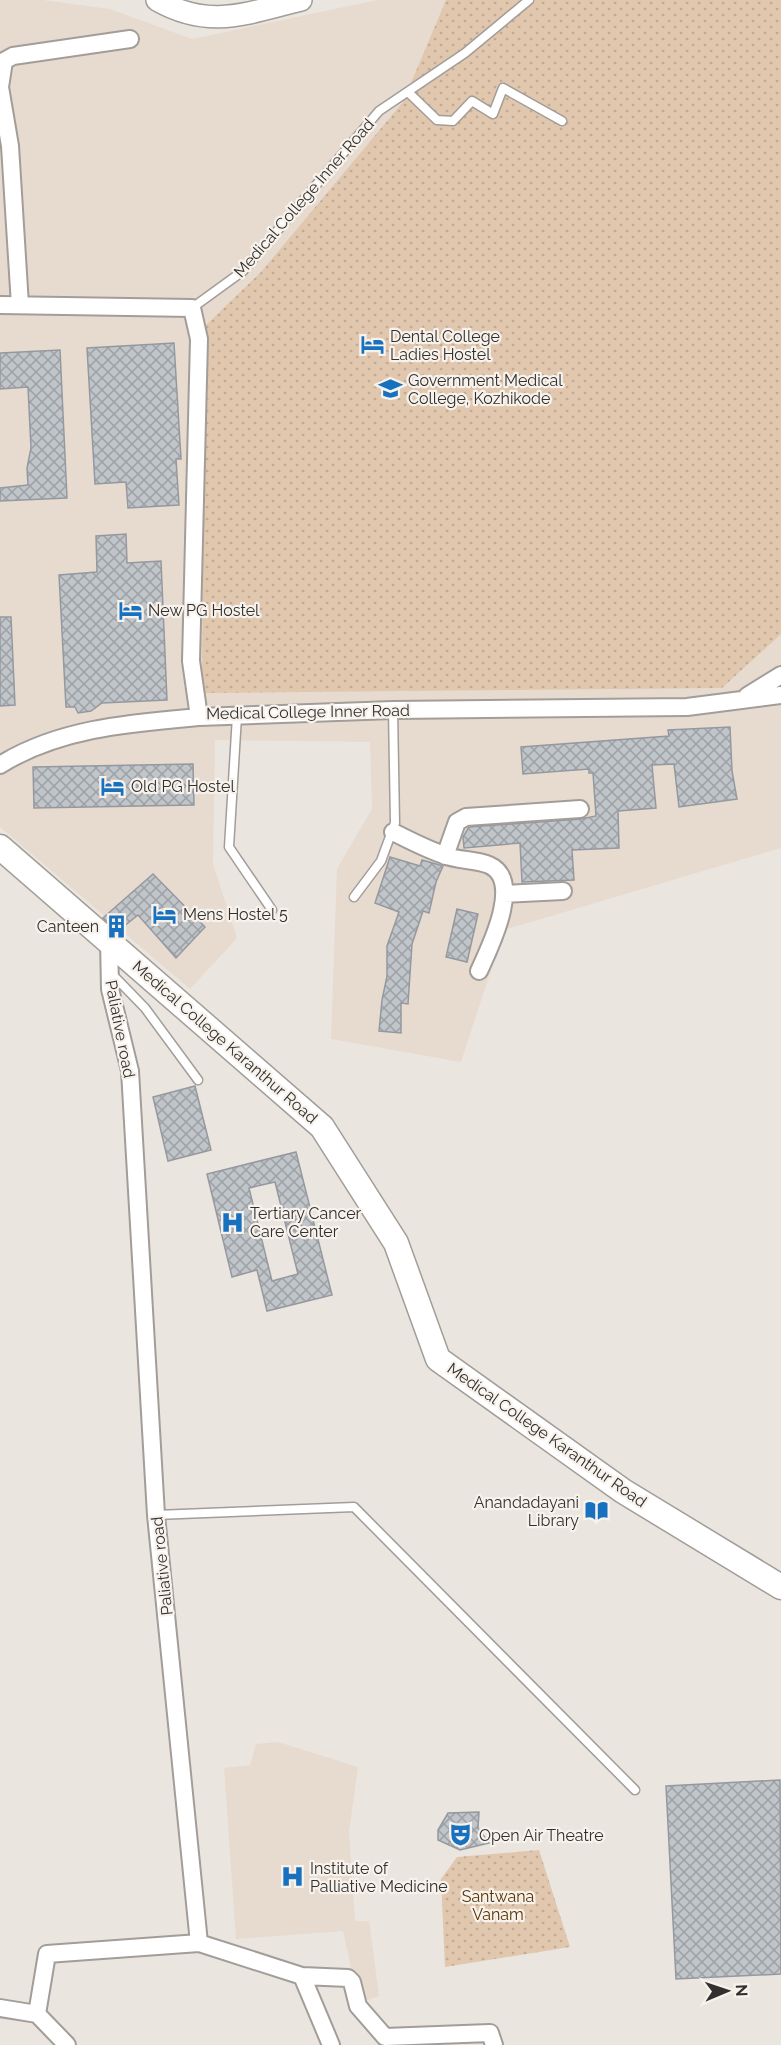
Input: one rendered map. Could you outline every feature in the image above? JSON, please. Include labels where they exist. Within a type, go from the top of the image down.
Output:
[{"type":"main road","name":"Medical College Karanthur Road","points":[[0,848],[109,940],[322,1127],[396,1243],[438,1359],[623,1491],[781,1587]]},
{"type":"street","points":[[157,0],[191,16],[219,17],[290,1]]},
{"type":"street","points":[[20,305],[10,146],[0,87],[4,61],[13,56],[130,39]]},
{"type":"street","points":[[0,305],[192,308]]},
{"type":"street","name":"Medical College Inner Road","points":[[192,308],[199,339],[191,661],[199,717],[393,710],[687,707],[741,700],[781,675]]},
{"type":"street","points":[[741,700],[781,695]]},
{"type":"street","points":[[0,765],[18,754],[106,725],[199,717]]},
{"type":"street","points":[[445,856],[457,822],[466,817],[580,809]]},
{"type":"street","points":[[393,832],[445,856],[489,865],[499,872],[504,894],[498,925],[479,971]]},
{"type":"street","points":[[504,894],[563,891]]},
{"type":"street","name":"Paliative road","points":[[109,940],[110,989],[130,1071],[156,1515],[199,1943]]},
{"type":"street","points":[[37,2014],[47,1954],[199,1943],[302,1976],[348,1978],[352,1982],[358,2006],[385,2037],[490,2033],[494,2045]]},
{"type":"street","points":[[302,1976],[331,2045]]},
{"type":"street","points":[[0,2008],[37,2014],[67,2045]]},
{"type":"lane","name":"Medical College Inner Road","points":[[192,308],[243,272],[379,111],[409,93],[465,53],[529,0]]},
{"type":"lane","points":[[409,93],[437,120],[453,121],[472,101],[493,114],[503,88],[562,121]]},
{"type":"lane","points":[[354,897],[381,861],[395,823],[393,710]]},
{"type":"lane","points":[[237,716],[229,847],[272,910]]},
{"type":"lane","points":[[110,971],[145,1008],[198,1080]]},
{"type":"lane","points":[[156,1515],[354,1507],[635,1790]]},
{"type":"shaded area","name":"Government Medical College, Kozhikode","points":[[0,0],[43,0],[110,9],[192,39],[377,0],[781,0],[781,848],[504,930],[461,1062],[331,1039],[337,869],[372,809],[370,742],[215,740],[213,864],[237,938],[190,989],[0,827]]},
{"type":"shaded area","name":"Institute of Palliative Medicine","points":[[278,1742],[358,1767],[349,1832],[355,1921],[369,1921],[379,1996],[359,2003],[343,1931],[236,1939],[224,1768],[250,1765],[256,1744]]},
{"type":"green space","points":[[446,0],[781,0],[781,634],[722,688],[202,693],[204,327],[261,272],[403,102]]},
{"type":"green space","name":"Santwana Vanam","points":[[539,1850],[570,1947],[445,1967],[441,1879],[457,1857]]},
{"type":"building","points":[[174,343],[181,459],[176,459],[179,505],[128,508],[126,482],[95,484],[87,348]]},
{"type":"building","points":[[60,350],[67,498],[0,501],[0,488],[28,485],[27,468],[31,448],[28,387],[0,389],[0,353]]},
{"type":"building","points":[[126,534],[127,563],[161,561],[167,700],[102,703],[91,711],[78,713],[75,707],[66,707],[59,575],[97,572],[96,536]]},
{"type":"building","points":[[0,617],[11,617],[15,705],[0,706]]},
{"type":"building","points":[[730,727],[732,771],[737,799],[679,807],[674,764],[652,765],[656,808],[618,811],[619,848],[572,850],[574,880],[522,882],[520,843],[464,848],[463,837],[469,827],[596,816],[593,773],[589,773],[589,769],[523,774],[521,747],[669,736],[668,730]]},
{"type":"building","name":"Old PG Hostel","points":[[193,764],[194,805],[34,808],[33,767]]},
{"type":"building","points":[[390,857],[420,866],[422,860],[443,866],[436,882],[429,913],[423,911],[412,944],[408,1004],[401,1003],[401,1033],[379,1031],[387,976],[387,946],[399,912],[375,903]]},
{"type":"building","name":"Mens Hostel 5","points":[[153,874],[205,927],[176,958],[138,915],[118,931],[103,918]]},
{"type":"building","points":[[457,909],[478,914],[467,962],[446,957]]},
{"type":"building","points":[[195,1086],[211,1150],[168,1161],[153,1097]]},
{"type":"building","points":[[296,1152],[332,1295],[267,1311],[257,1270],[232,1277],[207,1174]],"holes":[[[275,1182],[298,1274],[272,1281],[249,1188]]]},
{"type":"building","points":[[780,1780],[781,1974],[676,1979],[666,1786]]},
{"type":"building","name":"Open Air Theatre","points":[[479,1812],[478,1828],[489,1843],[460,1850],[438,1840],[438,1830],[448,1813]]},
{"type":"place","name":"Dental College Ladies Hostel","points":[[372,345]]},
{"type":"place","name":"Government Medical College, Kozhikode","points":[[390,389]]},
{"type":"place","name":"New PG Hostel","points":[[130,610]]},
{"type":"place","name":"Old PG Hostel","points":[[113,786]]},
{"type":"place","name":"Mens Hostel 5","points":[[165,914]]},
{"type":"place","name":"Canteen","points":[[117,926]]},
{"type":"place","name":"Tertiary Cancer Care Center","points":[[232,1222]]},
{"type":"place","name":"Anandadayani Library","points":[[597,1511]]},
{"type":"place","name":"Open Air Theatre","points":[[461,1835]]},
{"type":"place","name":"Institute of Palliative Medicine","points":[[292,1877]]}]
